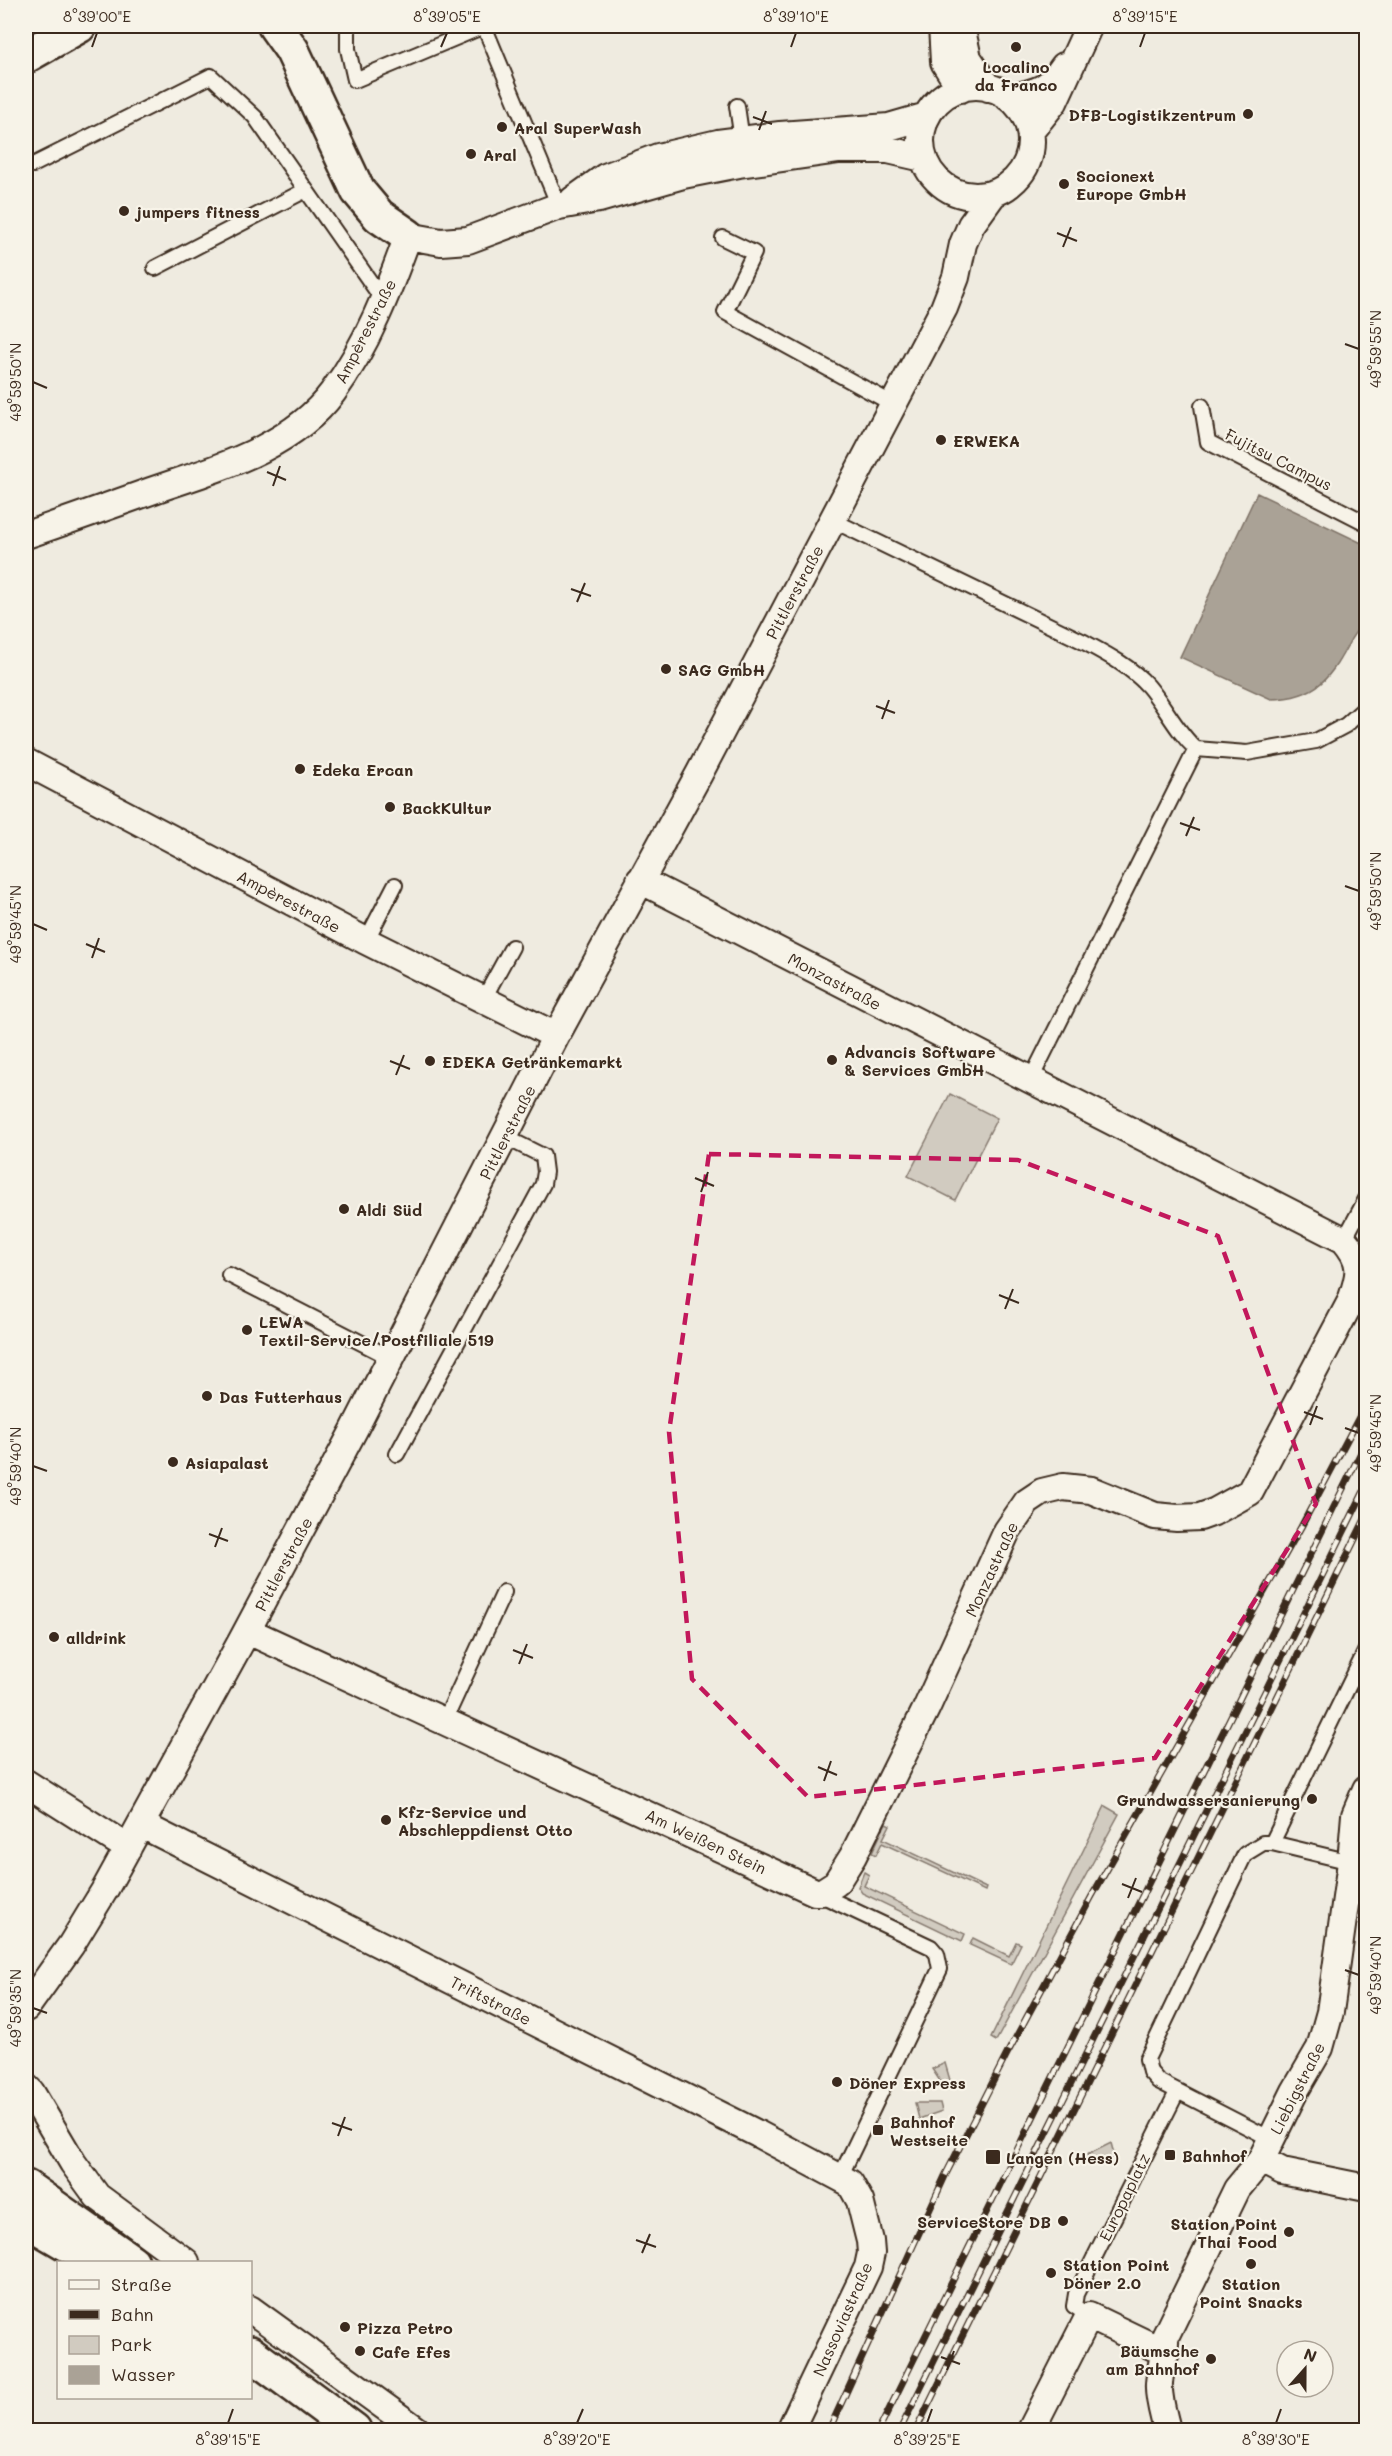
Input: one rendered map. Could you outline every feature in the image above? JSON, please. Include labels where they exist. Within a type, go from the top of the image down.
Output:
[{"type":"main road","points":[[26,56],[79,26]]},
{"type":"main road","points":[[284,34],[358,191],[379,216],[408,236]]},
{"type":"main road","points":[[26,2187],[131,2261]]},
{"type":"main road","points":[[26,2220],[96,2261]]},
{"type":"main road","points":[[252,2354],[354,2430]]},
{"type":"street","points":[[942,26],[944,62],[961,89]]},
{"type":"street","points":[[962,26],[968,58],[999,93],[1026,119],[1030,132],[1027,162],[1019,176],[994,193],[979,196],[963,195],[949,189],[933,176],[923,158],[921,144],[922,129],[927,116],[947,94],[961,89],[970,87],[999,93],[1043,90],[1053,82],[1086,32]]},
{"type":"street","points":[[1030,132],[1054,102],[1086,32]]},
{"type":"street","points":[[570,204],[605,177],[658,157],[718,143],[889,127],[927,116]]},
{"type":"street","points":[[408,236],[441,242],[468,240],[570,204],[683,175],[739,164],[839,150],[888,150],[923,158]]},
{"type":"street","name":"Pittlerstraße","points":[[949,189],[957,208],[963,244]]},
{"type":"street","name":"Pittlerstraße","points":[[26,2008],[70,1945],[128,1848],[248,1631],[556,1036],[699,774],[944,308],[956,277],[963,244],[971,225],[994,193]]},
{"type":"street","name":"Ampèrestraße","points":[[26,535],[222,466],[277,440],[296,428],[332,394],[349,368],[383,300],[408,236]]},
{"type":"street","name":"Ampèrestraße","points":[[26,762],[366,941],[556,1036]]},
{"type":"street","name":"Monzastraße","points":[[640,880],[1344,1240],[1352,1249],[1360,1271],[1351,1301],[1250,1492],[1200,1517],[1155,1516],[1091,1490],[1063,1487],[1042,1492],[1027,1502],[1007,1531],[926,1709],[853,1856],[836,1883],[822,1892],[815,1892]]},
{"type":"street","name":"Am Weißen Stein","points":[[248,1631],[815,1892]]},
{"type":"street","points":[[26,1783],[128,1848]]},
{"type":"street","name":"Liebigstraße","points":[[1266,2149],[1324,2036],[1359,1864],[1355,1815],[1366,1789]]},
{"type":"street","name":"Triftstraße","points":[[142,1824],[840,2177]]},
{"type":"street","points":[[26,2086],[73,2163],[97,2196],[185,2261]]},
{"type":"street","points":[[1167,2430],[1158,2388],[1161,2366],[1166,2354],[1165,2337],[1237,2189],[1266,2149],[1282,2171],[1366,2188]]},
{"type":"street","name":"Nassoviastraße","points":[[790,2430],[864,2278],[871,2253],[860,2201],[850,2183],[840,2177]]},
{"type":"street","points":[[252,2310],[417,2430]]},
{"type":"street","points":[[1031,2430],[1089,2316],[1166,2354]]},
{"type":"lane","points":[[348,26],[348,49],[355,80],[484,26],[570,204]]},
{"type":"lane","points":[[33,165],[211,76],[255,117],[383,300]]},
{"type":"lane","points":[[737,106],[742,140]]},
{"type":"lane","points":[[155,268],[306,190]]},
{"type":"lane","points":[[723,238],[754,253],[725,312],[893,404]]},
{"type":"lane","name":"Fujitsu Campus","points":[[1202,406],[1208,442],[1366,523]]},
{"type":"lane","points":[[832,520],[1118,661],[1149,687],[1184,738],[1196,748],[1247,753],[1316,741],[1346,725],[1366,706]]},
{"type":"lane","points":[[1031,1079],[1196,748]]},
{"type":"lane","points":[[366,941],[395,885]]},
{"type":"lane","points":[[483,1000],[512,947]]},
{"type":"lane","points":[[397,1454],[543,1184],[545,1172],[543,1156],[504,1137]]},
{"type":"lane","points":[[1344,1240],[1366,1199]]},
{"type":"lane","points":[[229,1275],[391,1358]]},
{"type":"lane","points":[[445,1720],[504,1592]]},
{"type":"lane","points":[[1272,1843],[1366,1650]]},
{"type":"lane","points":[[1266,2149],[1158,2081],[1150,2072],[1147,2059],[1245,1854],[1263,1843],[1272,1843],[1359,1864]]},
{"type":"lane","name":"Am Weißen Stein","points":[[815,1892],[931,1947],[940,1962],[940,1969],[840,2177]]},
{"type":"lane","name":"Europaplatz","points":[[1089,2316],[1074,2306],[1076,2294],[1177,2092]]},
{"type":"highlighted area","points":[[709,1154],[1018,1160],[1218,1236],[1316,1504],[1155,1758],[808,1797],[692,1679],[669,1432]]},
{"type":"green space","points":[[950,1094],[997,1118],[955,1200],[908,1176]]},
{"type":"green space","points":[[1105,1806],[1119,1814],[996,2041],[991,2038]]},
{"type":"green space","points":[[886,1823],[890,1825],[883,1839],[986,1888],[985,1891],[882,1843],[876,1855],[872,1853]]},
{"type":"green space","points":[[864,1872],[869,1875],[864,1886],[965,1934],[962,1941],[862,1893],[858,1887]]},
{"type":"green space","points":[[973,1938],[1009,1956],[1016,1942],[1021,1944],[1011,1964],[970,1945]]},
{"type":"green space","points":[[945,2063],[952,2087],[946,2090],[932,2069]]},
{"type":"green space","points":[[915,2103],[940,2103],[942,2111],[919,2119]]},
{"type":"green space","points":[[1111,2143],[1115,2158],[1089,2161],[1087,2155]]},
{"type":"water","points":[[1257,493],[1366,545],[1368,595],[1362,621],[1337,664],[1321,683],[1301,695],[1287,698],[1271,699],[1180,657]]},
{"type":"railway","points":[[829,2430],[945,2176],[1008,2052],[1092,1896],[1301,1527],[1366,1404]]},
{"type":"railway","points":[[879,2430],[1366,1442]]},
{"type":"railway","points":[[900,2430],[1366,1487]]},
{"type":"railway","points":[[916,2430],[1366,1517]]},
{"type":"place","name":"Localino da Franco","points":[[1016,47]]},
{"type":"place","name":"DFB-Logistikzentrum","points":[[1248,114]]},
{"type":"place","name":"Aral SuperWash","points":[[502,127]]},
{"type":"place","name":"Aral","points":[[471,154]]},
{"type":"place","name":"Socionext Europe GmbH","points":[[1064,184]]},
{"type":"place","name":"jumpers fitness","points":[[124,211]]},
{"type":"place","name":"ERWEKA","points":[[941,440]]},
{"type":"place","name":"SAG GmbH","points":[[666,669]]},
{"type":"place","name":"Edeka Ercan","points":[[300,769]]},
{"type":"place","name":"BackKUltur","points":[[390,807]]},
{"type":"place","name":"Advancis Software & Services GmbH","points":[[832,1060]]},
{"type":"place","name":"EDEKA Getränkemarkt","points":[[430,1061]]},
{"type":"place","name":"Aldi Süd","points":[[344,1209]]},
{"type":"place","name":"LEWA Textil-Service/Postfiliale 519","points":[[247,1330]]},
{"type":"place","name":"Das Futterhaus","points":[[207,1396]]},
{"type":"place","name":"Asiapalast","points":[[173,1462]]},
{"type":"place","name":"alldrink","points":[[54,1637]]},
{"type":"place","name":"Grundwassersanierung","points":[[1312,1799]]},
{"type":"place","name":"Kfz-Service und Abschleppdienst Otto","points":[[386,1820]]},
{"type":"place","name":"Döner Express","points":[[837,2082]]},
{"type":"place","name":"Bahnhof Westseite","points":[[878,2130]]},
{"type":"place","name":"Bahnhof","points":[[1170,2155]]},
{"type":"place","name":"Langen (Hess)","points":[[993,2157]]},
{"type":"place","name":"ServiceStore DB","points":[[1063,2221]]},
{"type":"place","name":"Station Point Thai Food","points":[[1289,2232]]},
{"type":"place","name":"Station Point Snacks","points":[[1251,2264]]},
{"type":"place","name":"Station Point Döner 2.0","points":[[1051,2273]]},
{"type":"place","name":"Pizza Petro","points":[[345,2327]]},
{"type":"place","name":"Cafe Efes","points":[[360,2351]]},
{"type":"place","name":"Bäumsche am Bahnhof","points":[[1211,2359]]}]
